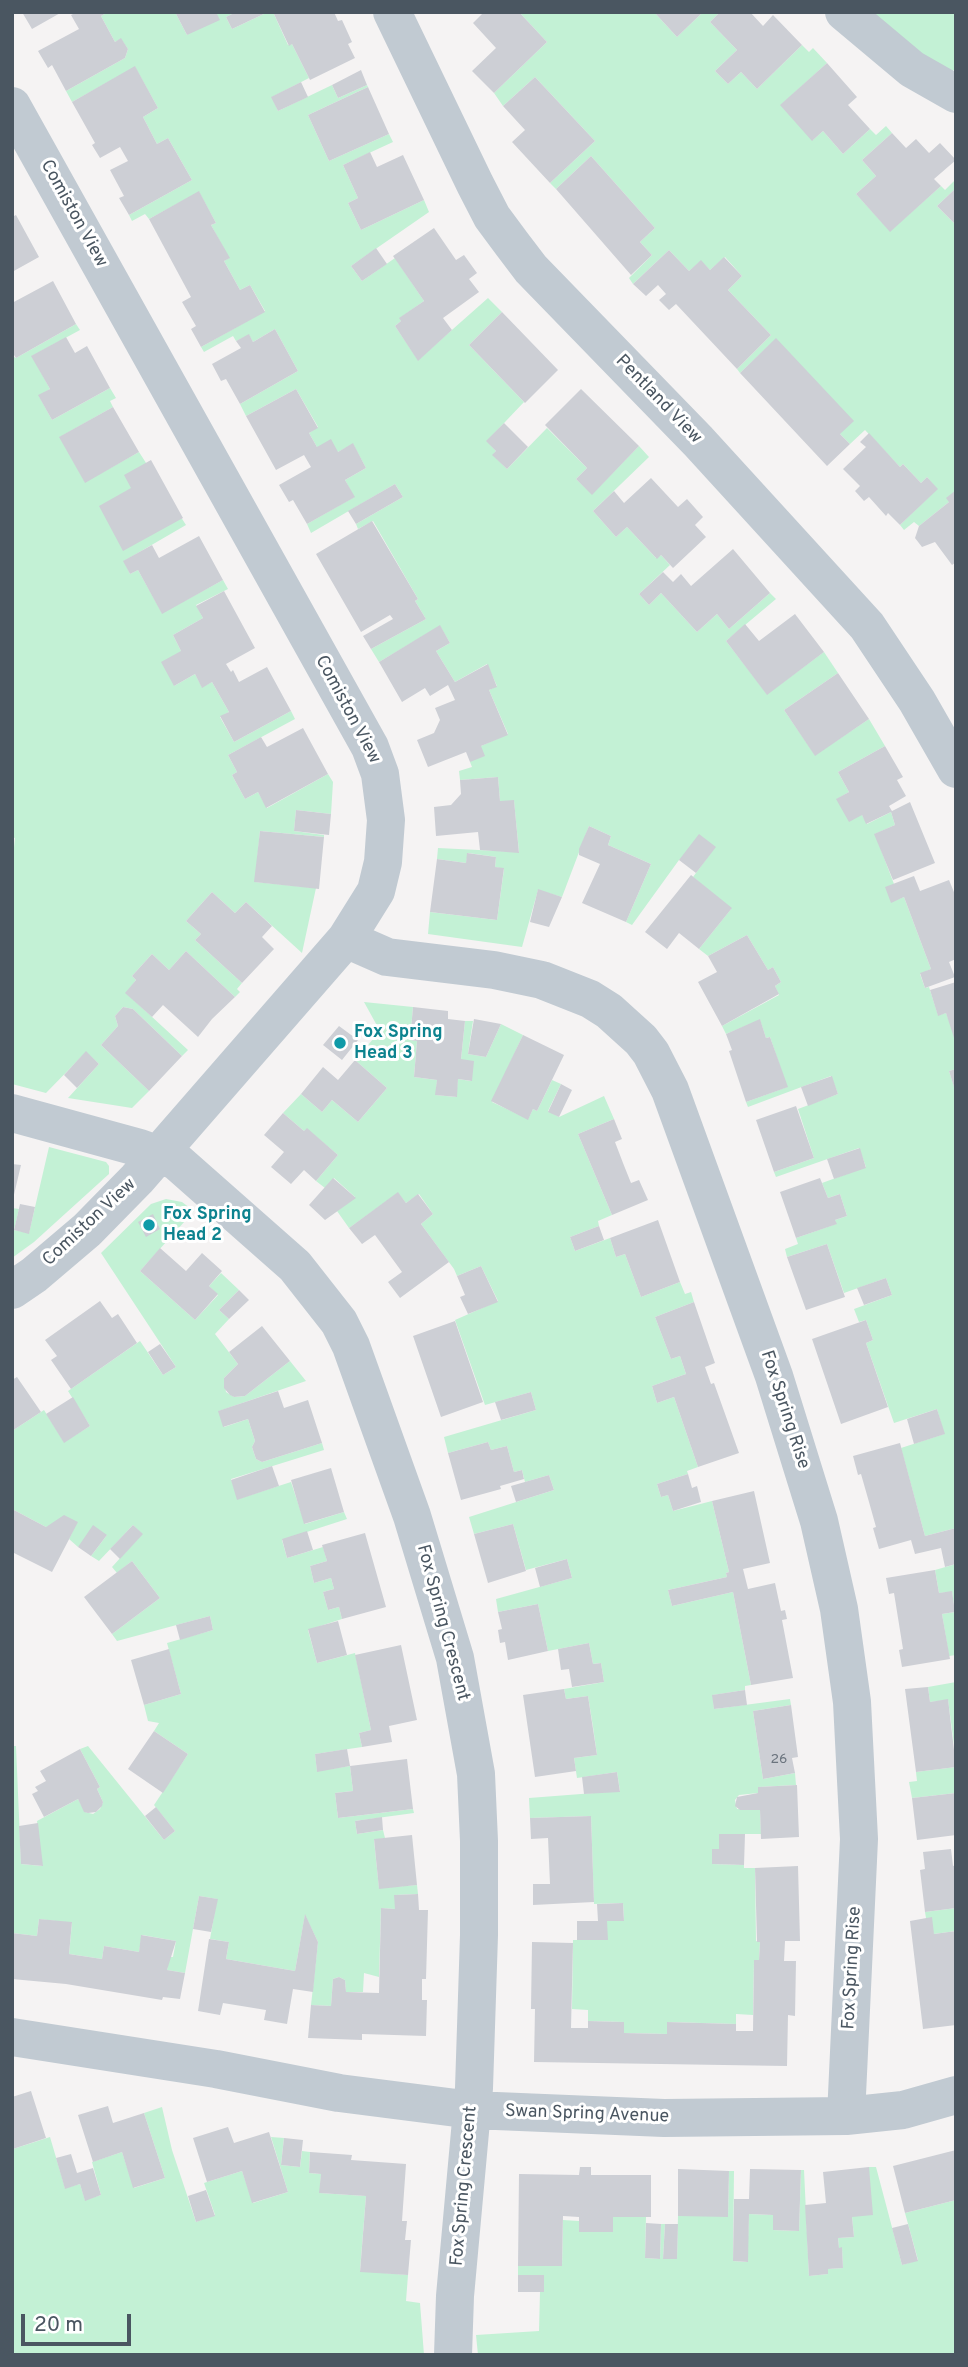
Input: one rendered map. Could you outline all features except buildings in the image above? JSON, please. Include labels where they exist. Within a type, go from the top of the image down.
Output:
[{"type":"street","name":"Pentland View","points":[[393,12],[475,184],[492,217],[512,244],[531,269],[698,441],[867,626],[917,701],[956,769]]},
{"type":"street","points":[[845,12],[912,69],[956,94]]},
{"type":"street","name":"Comiston View","points":[[12,106],[23,152],[370,747],[383,789],[386,820],[384,852],[376,891],[346,939],[158,1155],[87,1230],[12,1290]]},
{"type":"street","name":"Fox Spring Rise","points":[[346,939],[387,957],[494,970],[542,980],[590,999],[609,1011],[641,1041],[651,1053],[670,1090],[774,1377],[819,1521],[839,1609],[852,1702],[859,1839],[846,2116]]},
{"type":"street","name":"Fox Spring Crescent","points":[[12,1113],[176,1161],[295,1266],[340,1322],[412,1516],[455,1658],[475,1774],[479,1841],[479,1935],[472,2110],[455,2296],[453,2355]]},
{"type":"street","name":"Swan Spring Avenue","points":[[12,2038],[216,2069],[339,2093],[472,2110],[664,2118],[846,2116],[903,2110],[956,2095]]},
{"type":"green space","points":[[108,12],[175,12],[187,35],[216,12],[236,12],[226,17],[232,29],[273,12],[288,45],[292,44],[309,78],[272,97],[278,111],[332,85],[338,98],[367,85],[368,87],[308,115],[329,161],[389,134],[393,142],[343,165],[358,198],[348,203],[361,230],[424,200],[429,212],[351,266],[362,281],[395,258],[424,301],[400,318],[401,321],[395,326],[418,360],[488,298],[502,312],[469,345],[524,402],[487,441],[496,451],[493,455],[507,469],[547,428],[587,468],[576,479],[592,494],[639,446],[649,457],[593,511],[616,537],[627,527],[656,558],[661,555],[670,565],[639,594],[649,605],[661,593],[697,632],[717,614],[729,629],[770,593],[776,599],[726,641],[767,694],[824,652],[838,673],[784,710],[815,755],[869,719],[885,746],[838,772],[849,792],[837,799],[862,815],[867,824],[891,812],[895,825],[875,834],[894,884],[891,902],[904,897],[931,969],[920,974],[925,988],[929,987],[938,1015],[946,1013],[956,1038],[956,1069],[949,1071],[956,1092],[956,1528],[925,1536],[901,1448],[944,1434],[937,1409],[894,1423],[866,1343],[873,1340],[866,1320],[859,1322],[854,1309],[892,1295],[886,1278],[844,1293],[827,1244],[787,1257],[785,1249],[798,1244],[796,1238],[836,1224],[835,1220],[847,1216],[840,1194],[828,1198],[822,1183],[866,1167],[859,1148],[776,1177],[774,1172],[814,1158],[798,1109],[838,1094],[831,1076],[748,1107],[746,1102],[787,1087],[770,1037],[766,1038],[760,1020],[726,1034],[722,1026],[779,995],[775,986],[781,982],[773,967],[768,970],[747,935],[708,956],[699,949],[731,909],[693,877],[715,847],[679,860],[632,925],[626,922],[651,864],[608,845],[611,836],[589,826],[562,897],[538,890],[522,947],[428,934],[430,912],[497,920],[504,869],[495,867],[496,857],[468,853],[466,863],[437,859],[438,848],[519,852],[514,801],[500,801],[498,777],[460,780],[459,771],[472,767],[470,762],[481,746],[508,734],[489,690],[497,686],[487,664],[455,682],[436,651],[450,643],[440,626],[379,662],[371,649],[426,619],[415,601],[418,599],[373,521],[358,529],[356,524],[403,497],[395,484],[311,533],[307,524],[354,497],[345,480],[366,468],[353,444],[338,452],[317,447],[309,433],[318,427],[296,389],[246,416],[240,404],[298,371],[275,329],[253,342],[249,335],[236,341],[233,336],[204,352],[201,347],[265,311],[250,285],[240,290],[224,261],[229,258],[211,225],[216,223],[199,192],[149,219],[145,214],[132,221],[129,215],[192,180],[168,138],[157,144],[143,117],[158,108],[135,67],[72,102],[66,91],[125,58],[128,49],[121,39],[115,42],[101,16]]},
{"type":"green space","points":[[519,12],[654,12],[677,37],[703,12],[720,12],[710,22],[737,50],[715,71],[728,84],[741,72],[757,89],[802,45],[809,52],[813,48],[827,63],[781,105],[813,140],[823,131],[843,154],[870,129],[876,135],[886,126],[892,133],[862,160],[876,176],[856,194],[890,231],[941,186],[945,190],[956,179],[956,188],[937,206],[956,225],[956,492],[949,502],[919,526],[914,522],[904,530],[900,525],[937,489],[927,477],[921,483],[903,464],[900,467],[865,430],[850,444],[840,434],[776,339],[740,373],[737,369],[771,335],[728,290],[742,276],[725,257],[710,270],[701,261],[689,271],[669,250],[633,284],[629,278],[652,255],[640,242],[655,228],[591,156],[556,189],[550,183],[595,141],[535,77],[503,106],[494,93],[547,42]]},
{"type":"green space","points":[[870,12],[956,12],[956,69],[944,75]]},
{"type":"green space","points":[[76,324],[80,330],[32,356],[50,389],[39,396],[52,420],[110,388],[116,398],[110,401],[113,407],[60,437],[85,482],[139,452],[186,525],[124,561],[130,574],[138,570],[162,613],[223,580],[228,589],[196,605],[203,618],[173,635],[181,651],[174,686],[195,674],[202,687],[212,682],[229,712],[220,717],[234,742],[291,711],[295,719],[228,755],[237,772],[232,775],[245,799],[258,792],[267,808],[328,774],[333,782],[331,814],[296,810],[294,831],[324,837],[260,831],[255,882],[316,888],[302,953],[246,902],[235,913],[212,892],[186,921],[201,934],[195,940],[242,983],[237,989],[240,992],[235,997],[186,951],[169,970],[152,954],[132,976],[136,980],[126,993],[188,1050],[182,1056],[133,1009],[123,1007],[115,1016],[118,1026],[101,1045],[149,1091],[132,1108],[68,1098],[99,1064],[86,1052],[46,1093],[12,1084],[12,866],[15,838],[12,837],[12,356],[16,358]]},
{"type":"green space","points":[[364,1002],[413,1007],[410,1040],[417,1041],[414,1077],[437,1080],[436,1095],[456,1097],[458,1079],[471,1081],[461,1059],[465,1021],[473,1021],[468,1054],[486,1057],[501,1024],[523,1035],[492,1102],[528,1119],[533,1109],[537,1111],[552,1080],[561,1084],[548,1111],[559,1117],[604,1096],[614,1119],[578,1134],[612,1215],[598,1221],[599,1226],[570,1237],[575,1251],[610,1238],[616,1257],[625,1254],[641,1297],[680,1282],[685,1294],[691,1292],[694,1302],[655,1317],[671,1359],[680,1356],[686,1374],[652,1386],[657,1403],[674,1397],[698,1467],[687,1471],[688,1474],[657,1484],[661,1497],[668,1495],[673,1511],[712,1501],[729,1572],[726,1573],[727,1577],[668,1590],[672,1606],[733,1592],[751,1685],[745,1686],[745,1690],[713,1695],[714,1709],[790,1699],[791,1705],[753,1711],[763,1779],[795,1773],[796,1785],[759,1787],[758,1793],[739,1795],[735,1800],[737,1809],[760,1810],[761,1834],[720,1834],[719,1849],[712,1850],[712,1864],[755,1868],[756,1941],[760,1942],[759,1960],[754,1961],[753,2015],[736,2014],[736,2024],[668,2022],[667,2034],[624,2033],[624,2022],[588,2021],[588,2010],[572,2009],[573,1940],[607,1940],[607,1921],[624,1920],[623,1903],[594,1904],[591,1816],[530,1818],[529,1798],[620,1791],[617,1772],[577,1778],[574,1758],[597,1755],[593,1727],[588,1696],[566,1699],[564,1689],[604,1682],[601,1663],[593,1664],[589,1643],[548,1651],[538,1604],[498,1612],[496,1599],[572,1578],[567,1559],[526,1570],[513,1524],[474,1534],[469,1517],[554,1490],[549,1475],[525,1482],[522,1470],[514,1472],[507,1446],[491,1450],[488,1442],[448,1453],[444,1437],[536,1410],[531,1392],[485,1405],[455,1320],[498,1301],[481,1266],[457,1276],[421,1224],[433,1214],[419,1194],[406,1203],[398,1193],[349,1228],[337,1211],[355,1197],[334,1178],[325,1188],[316,1181],[338,1155],[283,1113],[301,1094],[322,1112],[332,1100],[358,1122],[387,1088],[355,1060],[380,1031]]},
{"type":"green space","points":[[49,1147],[106,1162],[109,1174],[34,1242],[12,1258],[12,1208],[19,1209],[14,1230],[29,1233]]},
{"type":"green space","points":[[166,1199],[182,1202],[194,1211],[140,1271],[195,1320],[218,1295],[209,1286],[221,1273],[239,1290],[219,1310],[229,1319],[215,1334],[238,1364],[224,1378],[226,1392],[234,1397],[245,1396],[290,1361],[306,1381],[219,1411],[224,1427],[248,1419],[255,1441],[252,1447],[256,1459],[262,1462],[322,1443],[324,1450],[231,1479],[238,1499],[291,1482],[305,1524],[344,1512],[347,1519],[282,1540],[287,1558],[323,1547],[327,1561],[310,1566],[314,1583],[331,1578],[334,1589],[323,1592],[328,1610],[339,1607],[342,1619],[308,1630],[317,1663],[355,1653],[371,1730],[359,1733],[362,1747],[315,1754],[317,1771],[350,1766],[353,1791],[335,1793],[338,1818],[413,1809],[414,1813],[355,1821],[357,1834],[383,1830],[385,1838],[374,1840],[379,1888],[417,1885],[418,1894],[395,1895],[395,1909],[381,1908],[379,1977],[364,1973],[363,1992],[346,1992],[345,1980],[339,1977],[333,1979],[331,2006],[311,2005],[318,1942],[305,1915],[295,1971],[226,1959],[229,1942],[210,1939],[217,1899],[199,1896],[185,1973],[167,1970],[176,1941],[142,1935],[139,1952],[104,1946],[102,1959],[69,1954],[72,1923],[39,1919],[37,1936],[12,1933],[12,1746],[16,1746],[21,1864],[42,1866],[37,1821],[78,1799],[85,1812],[93,1814],[100,1809],[103,1802],[97,1789],[100,1787],[80,1749],[88,1746],[164,1840],[175,1831],[154,1805],[188,1754],[154,1731],[159,1723],[148,1721],[144,1705],[181,1694],[167,1643],[213,1630],[210,1616],[117,1641],[112,1634],[160,1598],[132,1561],[117,1573],[112,1567],[142,1534],[133,1525],[99,1561],[91,1556],[107,1535],[78,1547],[69,1539],[77,1522],[46,1527],[12,1509],[12,1431],[44,1410],[64,1442],[90,1426],[68,1391],[140,1341],[163,1375],[176,1367],[101,1253],[151,1204]]},
{"type":"green space","points":[[956,1564],[956,1655],[949,1656],[942,1614],[955,1612],[952,1592],[939,1593],[935,1570]]},
{"type":"green space","points":[[956,1682],[956,1759],[948,1700],[930,1702],[928,1687]]},
{"type":"green space","points":[[956,1767],[956,1793],[912,1798],[909,1782],[917,1781],[916,1772]]},
{"type":"green space","points":[[956,1908],[956,1931],[934,1934],[925,1912]]},
{"type":"green space","points":[[162,2107],[172,2150],[196,2222],[215,2215],[204,2183],[207,2182],[242,2171],[253,2203],[288,2192],[271,2137],[284,2138],[281,2165],[300,2167],[302,2151],[310,2152],[309,2173],[321,2174],[320,2193],[366,2196],[360,2271],[408,2275],[406,2301],[420,2303],[424,2355],[12,2355],[12,2147],[13,2149],[50,2137],[65,2188],[80,2184],[85,2200],[101,2195],[92,2162],[122,2152],[134,2188],[165,2178],[144,2113]]},
{"type":"green space","points":[[869,2167],[876,2167],[902,2265],[918,2260],[905,2213],[956,2200],[956,2355],[478,2355],[476,2335],[539,2331],[540,2292],[544,2275],[518,2275],[518,2266],[562,2266],[563,2220],[579,2221],[579,2232],[613,2232],[613,2217],[646,2217],[645,2258],[660,2259],[661,2224],[665,2224],[663,2259],[677,2259],[678,2216],[728,2216],[729,2171],[734,2171],[733,2261],[747,2262],[749,2214],[773,2215],[773,2230],[799,2231],[801,2170],[804,2170],[809,2276],[828,2274],[828,2269],[843,2268],[842,2248],[839,2248],[838,2238],[854,2237],[852,2217]]},
{"type":"place","name":"Fox Spring Head 3","points":[[340,1043]]},
{"type":"place","name":"Fox Spring Head 2","points":[[149,1225]]}]
